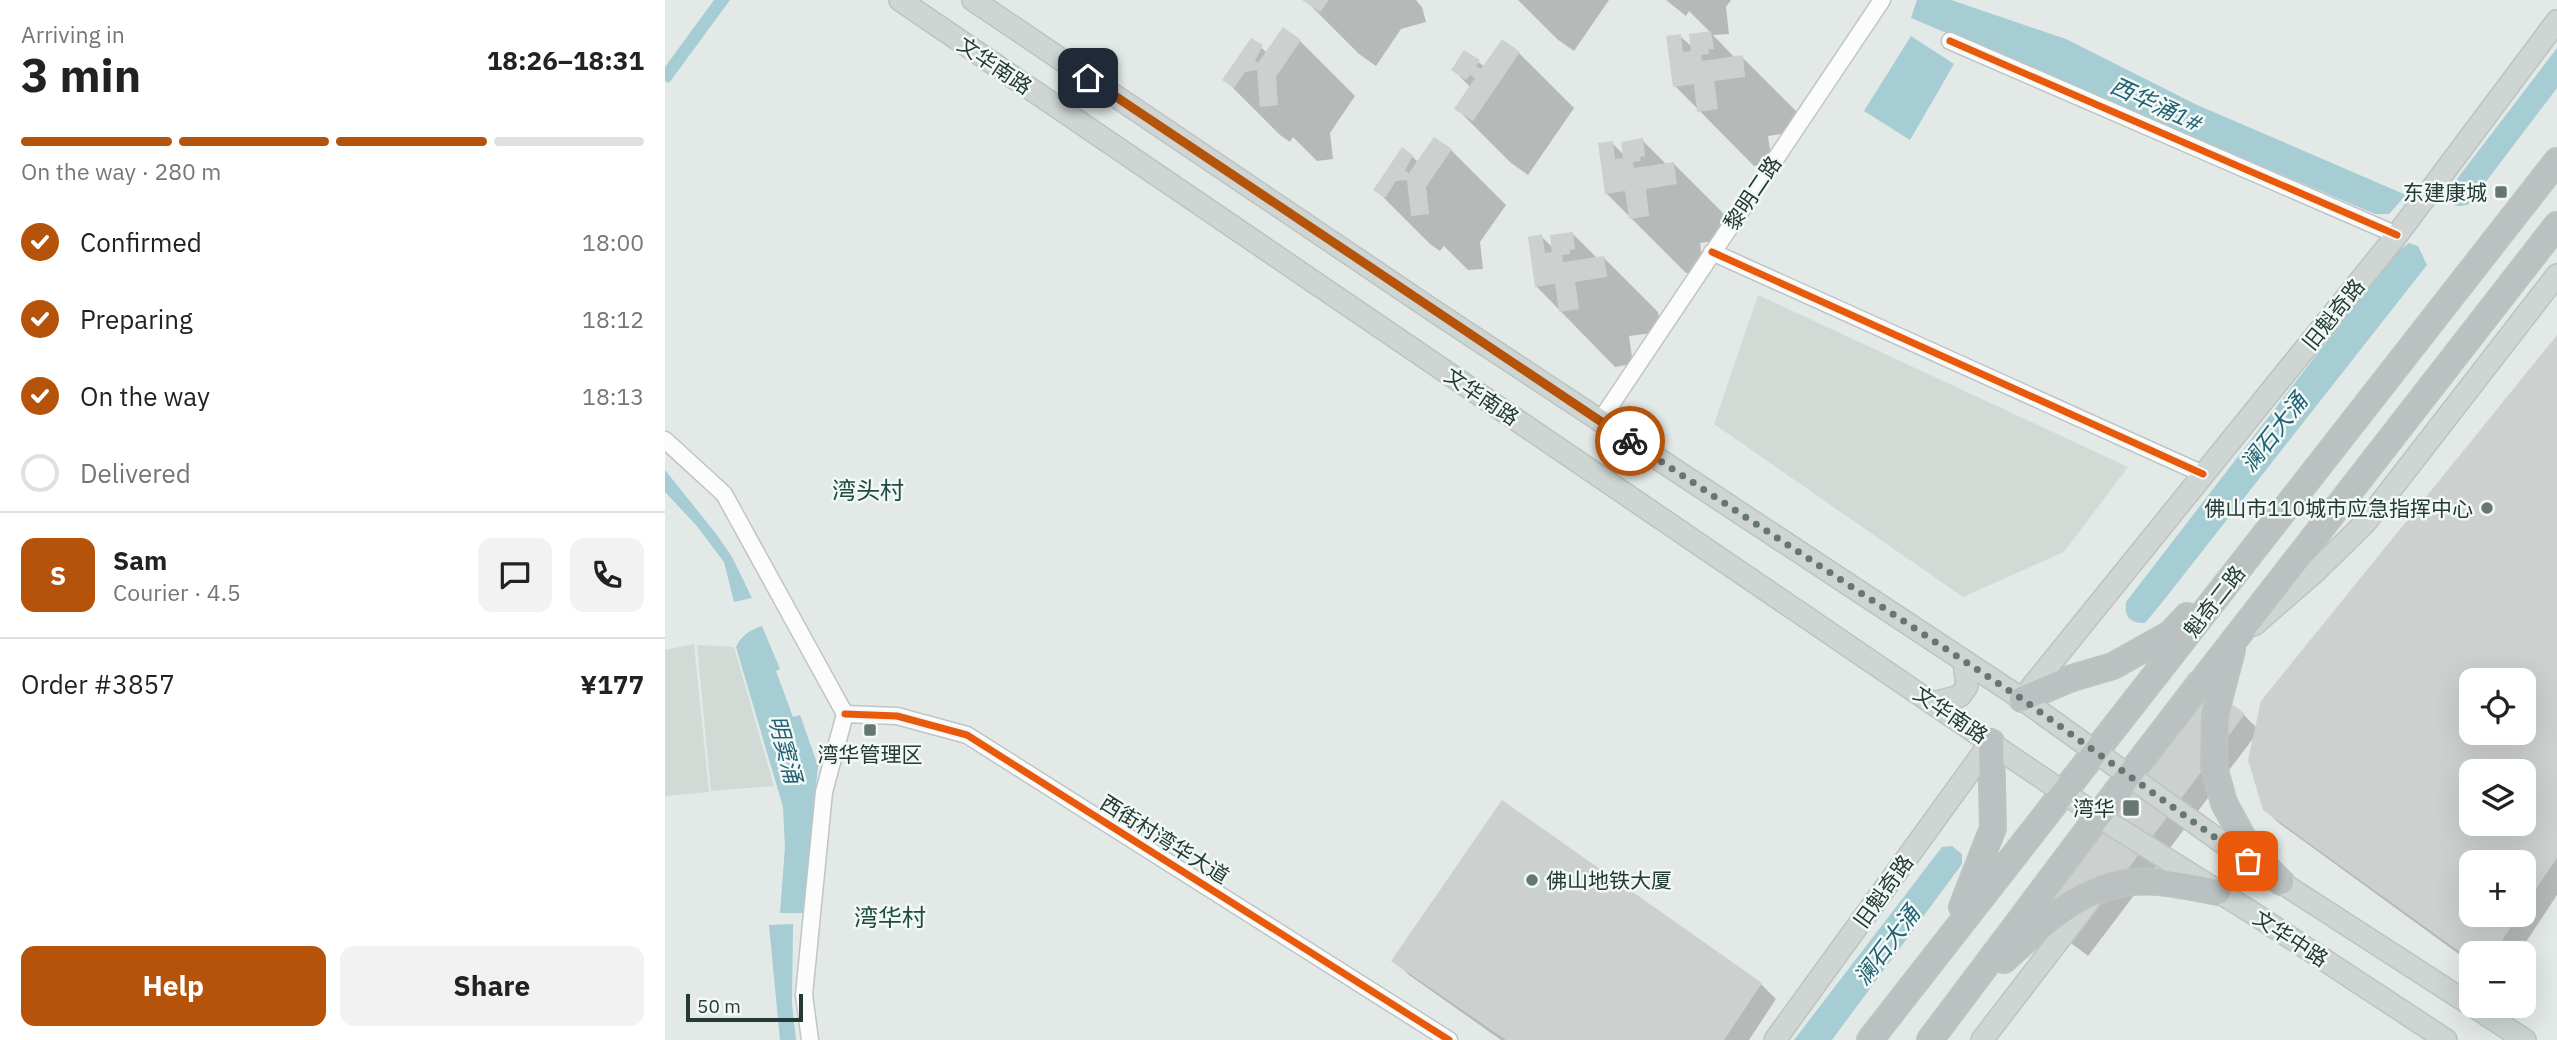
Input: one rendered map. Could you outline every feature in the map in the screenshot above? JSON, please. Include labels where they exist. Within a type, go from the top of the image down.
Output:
[{"type":"highway","name":"魁奇二路","points":[[1870,1040],[2557,161]]},
{"type":"highway","name":"魁奇二路","points":[[1930,1040],[2130,774],[2557,225]]},
{"type":"highway","points":[[2022,699],[2072,678],[2113,666],[2170,634],[2259,544]]},
{"type":"highway","points":[[2234,643],[2215,715],[2214,767],[2224,803],[2251,850],[2281,882]]},
{"type":"highway","points":[[1951,935],[1993,828],[1991,742]]},
{"type":"highway","points":[[1947,1017],[2052,915],[2095,893],[2126,883],[2165,883],[2218,892]]},
{"type":"main road","name":"文华南路","points":[[900,0],[2064,791]]},
{"type":"main road","name":"文华南路","points":[[973,0],[2096,750]]},
{"type":"main road","name":"旧魁奇路","points":[[2022,699],[2397,234],[2557,21]]},
{"type":"main road","points":[[2234,643],[2315,572],[2365,523],[2557,275]]},
{"type":"main road","points":[[1933,703],[1960,696],[1967,686],[1964,661]]},
{"type":"main road","name":"旧魁奇路","points":[[1775,1040],[1991,742]]},
{"type":"main road","name":"文华中路","points":[[2096,750],[2281,882],[2459,998]]},
{"type":"main road","name":"文华中路","points":[[2064,791],[2098,816],[2446,1040]]},
{"type":"main road","points":[[1982,1040],[2095,893]]},
{"type":"main road","name":"文华中路","points":[[2491,1018],[2525,1040]]},
{"type":"street","name":"黎明二路","points":[[1600,421],[1882,0]]},
{"type":"street","points":[[1950,41],[2397,234]]},
{"type":"street","points":[[1713,252],[2203,474]]},
{"type":"street","points":[[665,440],[724,494],[845,714],[824,792],[804,995],[810,1040]]},
{"type":"street","name":"西街村湾华大道","points":[[845,714],[897,716],[967,735],[1449,1040]]},
{"type":"shaded area","points":[[1758,295],[2128,467],[2064,552],[1963,597],[1714,424]]},
{"type":"shaded area","points":[[694,644],[709,792],[665,796],[665,650]]},
{"type":"shaded area","points":[[697,645],[734,647],[774,786],[711,791]]},
{"type":"water","points":[[714,0],[730,0],[669,83],[665,81],[665,67]]},
{"type":"water","name":"西华涌1#","points":[[1917,0],[1951,0],[2066,39],[2195,104],[2406,195],[2389,214],[2375,214],[1911,18]]},
{"type":"water","points":[[1911,36],[1954,64],[1910,140],[1864,111]]},
{"type":"water","points":[[2557,48],[2557,88],[2469,204],[2454,205],[2447,192]]},
{"type":"water","name":"澜石大涌","points":[[2409,243],[2418,246],[2427,265],[2145,623],[2129,618],[2126,602],[2394,254]]},
{"type":"water","points":[[665,470],[732,557],[752,598],[734,602],[724,562],[696,525],[665,492]]},
{"type":"water","name":"明窦涌","points":[[762,626],[780,669],[776,671],[793,717],[800,715],[818,766],[803,913],[780,913],[785,847],[783,807],[736,647],[747,634]]},
{"type":"water","name":"澜石大涌","points":[[1952,846],[1962,854],[1962,864],[1832,1040],[1794,1040],[1942,847]]},
{"type":"water","points":[[793,924],[792,1004],[796,1040],[780,1040],[769,925]]},
{"type":"building","points":[[1302,0],[1329,0],[1320,12]]},
{"type":"building","points":[[1283,27],[1301,40],[1276,77],[1278,105],[1260,107],[1257,70],[1245,72],[1234,88],[1222,80],[1251,38],[1263,45],[1255,61],[1258,63]]},
{"type":"building","points":[[1711,31],[1714,49],[1708,49],[1709,54],[1701,55],[1702,61],[1743,55],[1745,77],[1714,81],[1718,109],[1697,112],[1694,84],[1673,87],[1666,36],[1681,34],[1683,52],[1691,51],[1689,34]]},
{"type":"building","points":[[1502,39],[1520,52],[1473,121],[1454,109],[1475,78],[1470,75],[1466,80],[1451,70],[1464,50],[1480,60],[1476,66],[1481,69]]},
{"type":"building","points":[[1434,137],[1452,149],[1426,187],[1429,214],[1411,216],[1407,180],[1396,181],[1385,198],[1373,190],[1402,147],[1413,155],[1405,170],[1409,173]]},
{"type":"building","points":[[1643,138],[1645,156],[1640,157],[1641,161],[1633,162],[1634,168],[1674,162],[1677,184],[1646,189],[1649,216],[1629,219],[1625,191],[1605,194],[1598,143],[1613,141],[1615,159],[1623,158],[1621,142]]},
{"type":"building","points":[[1573,232],[1575,249],[1570,250],[1570,254],[1562,255],[1563,262],[1604,256],[1607,277],[1575,282],[1579,309],[1559,312],[1555,284],[1535,287],[1528,237],[1542,234],[1545,253],[1552,252],[1550,235]]},
{"type":"building","name":"佛山市110城市应急指挥中心","points":[[2557,335],[2557,858],[2536,889],[2536,850],[2459,850],[2459,927],[2511,927],[2502,941],[2459,941],[2459,951],[2263,810],[2248,760],[2261,701]]},
{"type":"building","name":"湾华","points":[[2190,672],[2245,714],[2072,943],[2017,901]]},
{"type":"building","name":"佛山地铁大厦","points":[[1502,800],[1762,983],[1724,1040],[1506,1040],[1391,961]]},
{"type":"cycle path","points":[[1950,41],[2397,235]]},
{"type":"cycle path","points":[[1712,252],[2203,474]]},
{"type":"cycle path","points":[[845,714],[897,716],[967,735],[1449,1040]]},
{"type":"way so far","points":[[1630,441],[2022,699],[2248,861]]},
{"type":"place","name":"东建康城","points":[[2501,192]]},
{"type":"place","name":"佛山市110城市应急指挥中心","points":[[2487,508]]},
{"type":"place","name":"湾华管理区","points":[[870,730]]},
{"type":"place","name":"湾华","points":[[2131,808]]},
{"type":"place","name":"佛山地铁大厦","points":[[1532,880]]},
{"type":"district","name":"湾头村","points":[[868,490]]},
{"type":"district","name":"湾华村","points":[[890,917]]},
{"type":"route","points":[[1088,78],[1630,441]]}]
